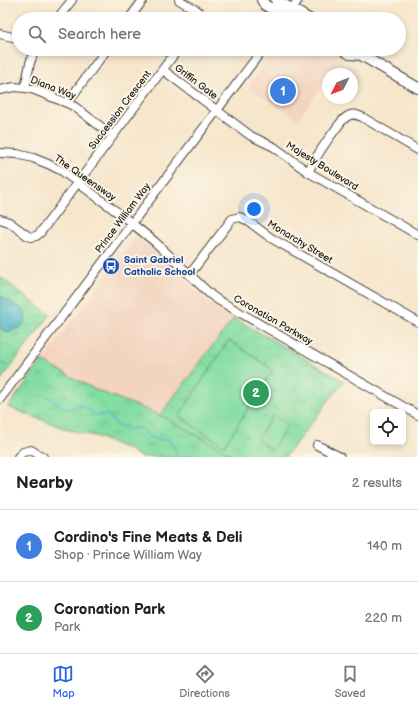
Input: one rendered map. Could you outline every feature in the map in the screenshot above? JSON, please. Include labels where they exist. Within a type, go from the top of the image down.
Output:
[{"type":"main road","points":[[262,0],[266,5],[280,12]]},
{"type":"main road","points":[[276,0],[285,12]]},
{"type":"main road","points":[[366,56],[418,88]]},
{"type":"street","points":[[134,12],[143,0]]},
{"type":"street","points":[[179,0],[199,12]]},
{"type":"street","points":[[290,12],[298,0]]},
{"type":"street","points":[[61,12],[68,1]]},
{"type":"street","points":[[0,34],[12,36]]},
{"type":"street","points":[[25,88],[32,56]]},
{"type":"street","points":[[67,103],[101,56]]},
{"type":"street","name":"Succession Crescent","points":[[0,219],[14,225],[28,236],[36,236],[40,233],[173,56]]},
{"type":"street","name":"Prince William Way","points":[[0,399],[258,56]]},
{"type":"street","name":"Griffin Gate","points":[[163,70],[217,111]]},
{"type":"street","name":"Diana Way","points":[[0,90],[15,87],[32,89],[67,103],[75,107],[113,136]]},
{"type":"street","name":"Majesty Boulevard","points":[[217,111],[252,136],[274,148],[308,172],[418,235]]},
{"type":"street","points":[[308,172],[323,146],[335,130],[344,119],[352,115],[362,117],[418,150]]},
{"type":"street","name":"The Queensway","points":[[0,153],[25,156],[44,162],[62,171],[132,224]]},
{"type":"street","name":"Monarchy Street","points":[[190,274],[232,219],[240,217],[271,238],[418,322]]},
{"type":"street","name":"Coronation Parkway","points":[[132,224],[155,242],[190,274],[211,296],[418,415]]},
{"type":"street","points":[[318,445],[340,457]]},
{"type":"street","points":[[18,457],[23,452],[31,450],[43,457]]},
{"type":"shaded area","points":[[271,56],[344,56],[335,68],[322,68],[322,86],[298,119],[248,87]]},
{"type":"shaded area","points":[[136,237],[149,246],[208,302],[234,318],[160,415],[94,389],[42,361]]},
{"type":"green space","points":[[0,277],[50,315],[0,381]]},
{"type":"green space","points":[[234,318],[344,381],[285,457],[236,457],[160,415]]},
{"type":"green space","points":[[229,340],[273,370],[224,446],[179,416]]},
{"type":"green space","points":[[42,361],[94,389],[160,415],[238,457],[141,457],[130,450],[95,436],[69,430],[8,407]]},
{"type":"green space","points":[[273,415],[288,425],[272,450],[257,440]]},
{"type":"water","points":[[0,296],[24,310],[26,320],[20,328],[7,332],[0,328]]},
{"type":"waterway","points":[[0,361],[6,365]]},
{"type":"waterway","points":[[46,395],[60,406],[68,409],[81,406],[87,408],[94,415],[109,415],[117,426],[129,429],[140,428],[149,437],[159,440],[168,439],[173,444],[178,457]]},
{"type":"waterway","points":[[187,457],[192,455],[193,457]]},
{"type":"place","name":"Cordino's Fine Meats & Deli","points":[[283,91]]},
{"type":"place","name":"Saint Gabriel Catholic School","points":[[111,266]]},
{"type":"place","name":"Coronation Park","points":[[256,393]]}]
